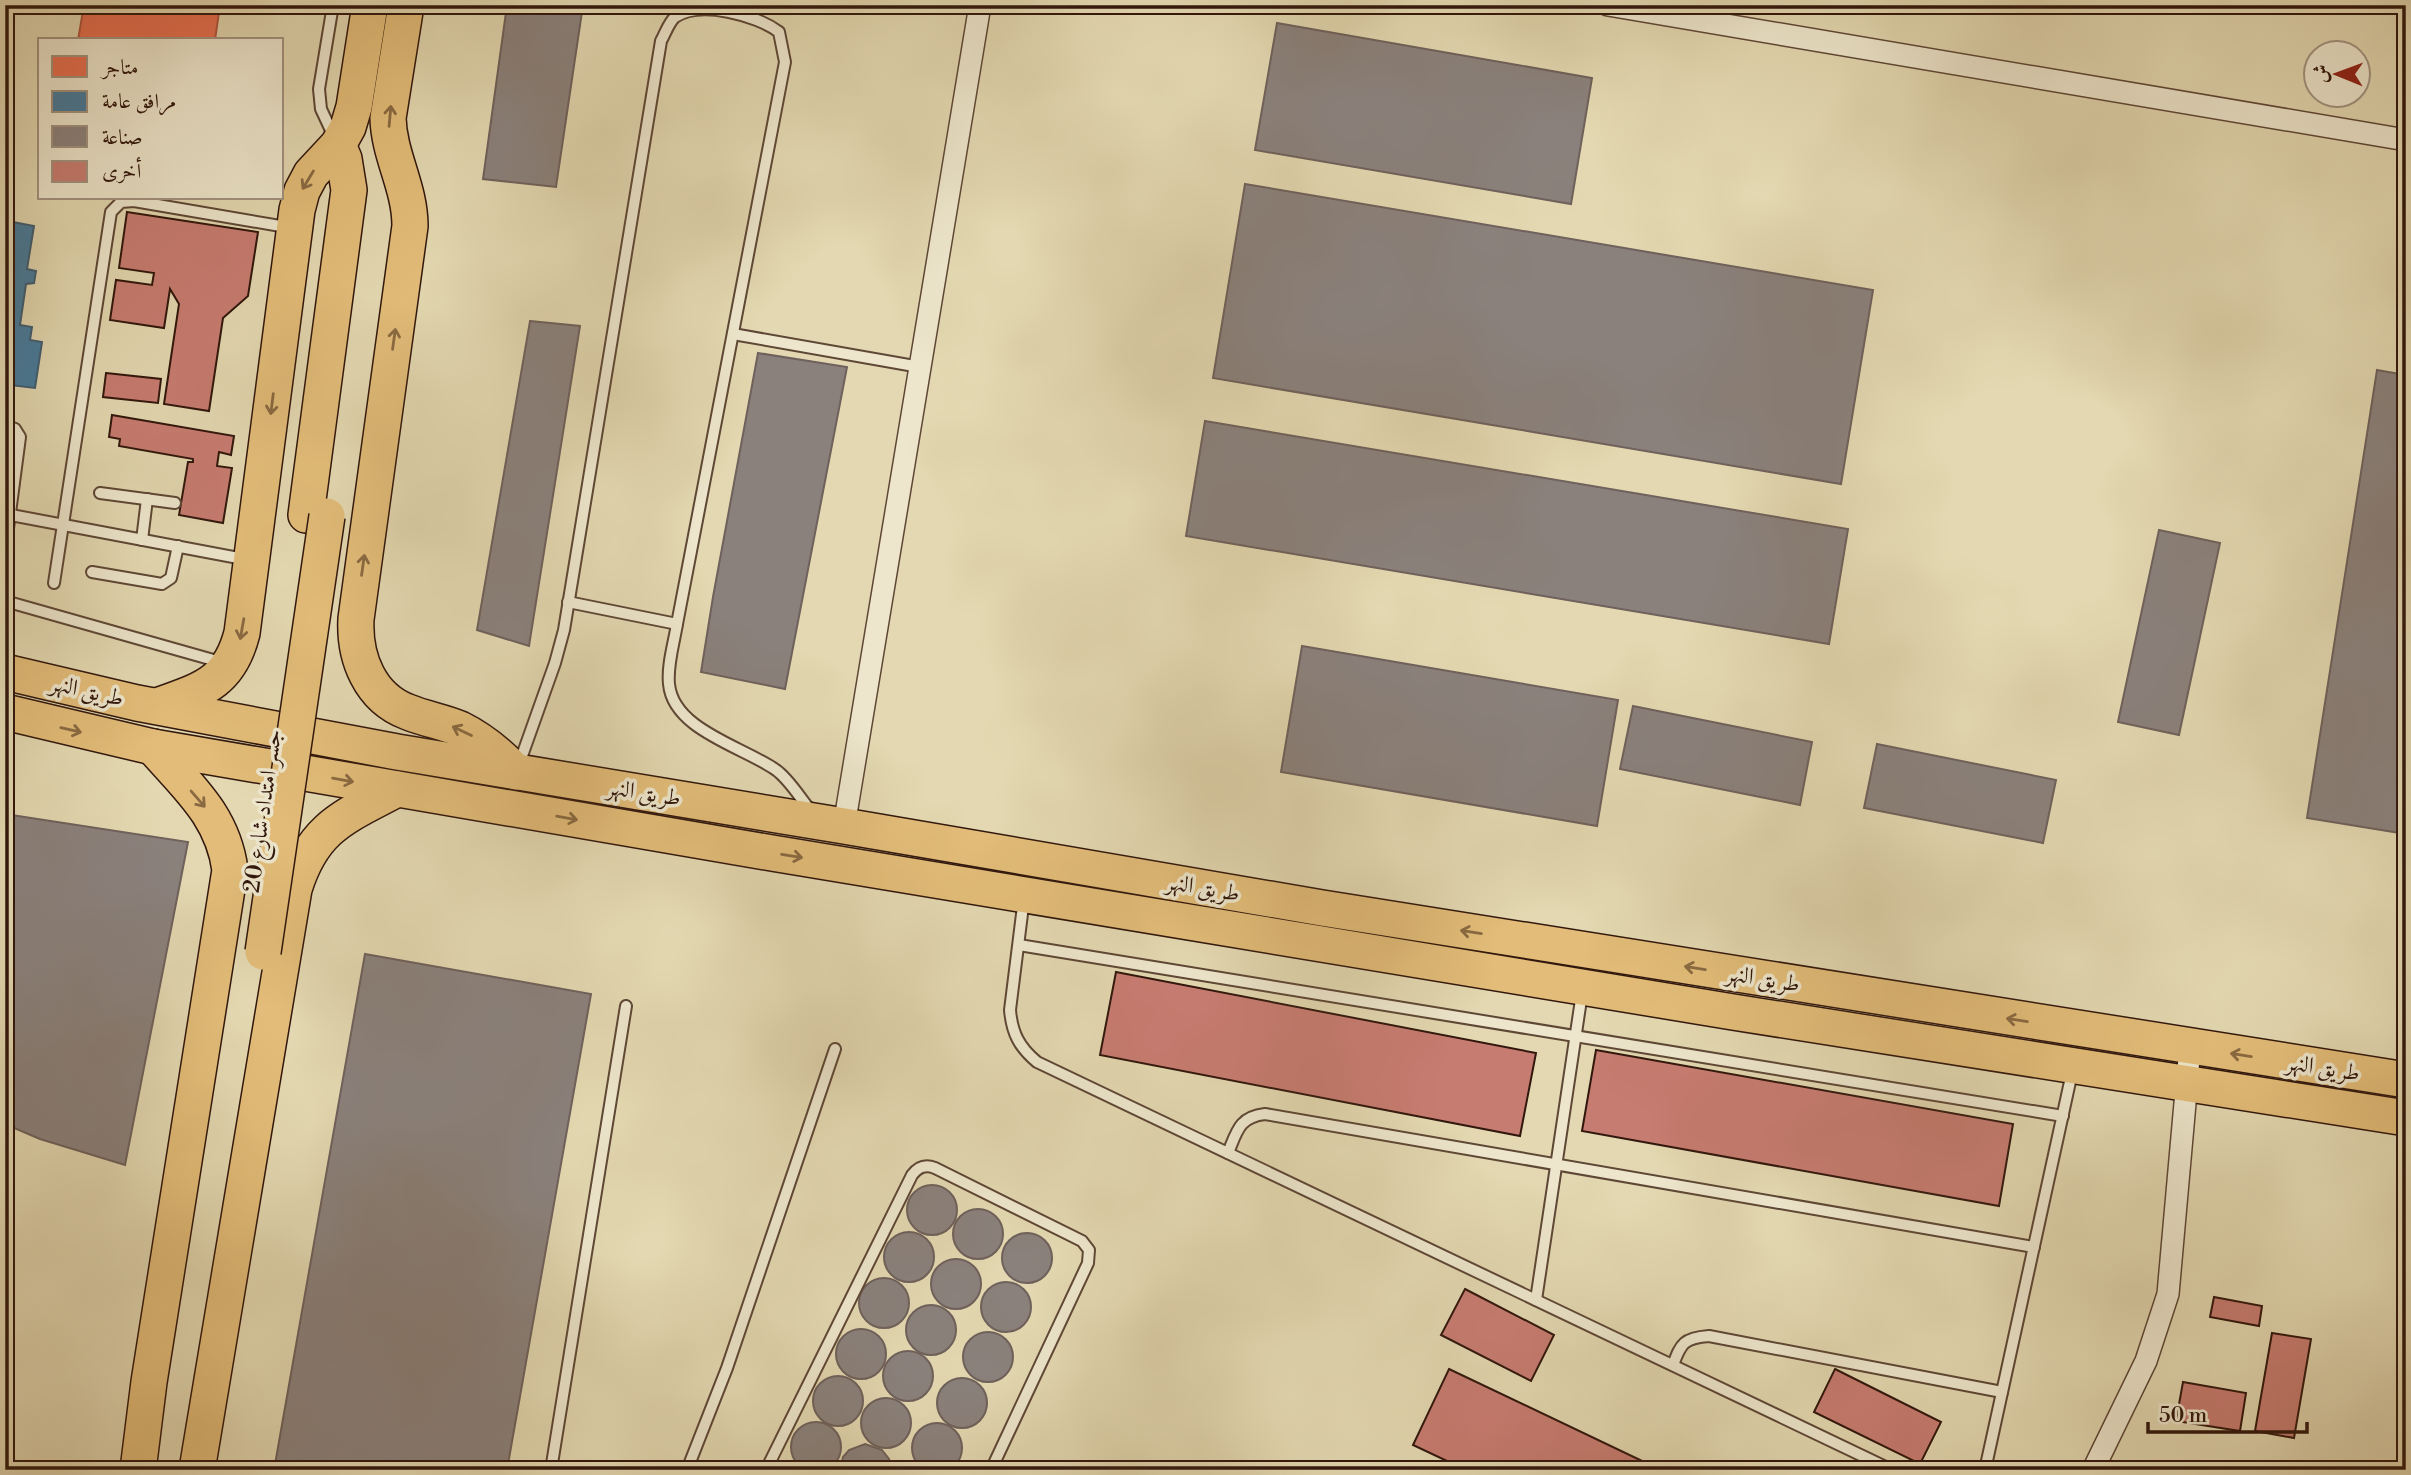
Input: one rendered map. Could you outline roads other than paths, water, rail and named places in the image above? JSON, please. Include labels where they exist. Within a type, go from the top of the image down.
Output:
[{"type":"main road","points":[[156,707],[212,684],[230,664],[238,650],[294,229],[302,191],[311,174],[338,145],[348,127],[354,107],[370,5]]},
{"type":"main road","points":[[406,5],[388,118],[388,136],[406,189],[410,226],[356,620],[357,651],[369,680],[392,703],[479,739],[499,754],[516,772]]},
{"type":"main road","name":"جسر امتداد شارع 20","points":[[316,515],[349,190],[344,159],[338,145]]},
{"type":"main road","name":"جسر امتداد شارع 20","points":[[188,1470],[184,1446],[186,1423],[316,515],[369,190],[376,169],[393,155]]},
{"type":"main road","name":"طريق النهر","points":[[5,672],[156,707],[397,752],[1322,908],[2406,1080]]},
{"type":"main road","name":"طريق النهر","points":[[5,712],[153,747],[397,789],[1583,987],[2406,1118]]},
{"type":"main road","points":[[138,1470],[149,1382],[230,870],[224,839],[209,812],[153,747]]},
{"type":"main road","points":[[197,1470],[294,889],[311,849],[325,832],[341,818],[397,789]]},
{"type":"main road","name":"جسر امتداد شارع 20","points":[[138,1470],[149,1459],[157,1444],[253,950]]},
{"type":"street","points":[[832,824],[920,367],[980,5]]},
{"type":"street","points":[[1608,5],[2406,140]]},
{"type":"street","points":[[2093,1470],[2146,1360],[2168,1294],[2190,1047]]},
{"type":"lane","points":[[333,5],[319,89],[321,109],[338,145]]},
{"type":"lane","points":[[516,772],[555,663],[568,602],[661,41],[673,18],[691,8],[741,13],[763,21],[779,32],[785,62],[677,625],[669,684],[675,703],[689,720],[778,771],[832,824]]},
{"type":"lane","points":[[54,583],[109,219],[115,206],[127,200],[294,229]]},
{"type":"lane","points":[[733,334],[920,367]]},
{"type":"lane","points":[[5,425],[15,429],[20,437],[5,551]]},
{"type":"lane","points":[[100,494],[175,503]]},
{"type":"lane","points":[[142,540],[147,499]]},
{"type":"lane","points":[[11,515],[251,560]]},
{"type":"lane","points":[[92,572],[162,584],[171,578],[178,546]]},
{"type":"lane","points":[[5,601],[230,664]]},
{"type":"lane","points":[[568,602],[677,625]]},
{"type":"lane","points":[[1025,894],[1010,1010],[1014,1032],[1025,1052],[1037,1062],[1892,1470]]},
{"type":"lane","points":[[1019,945],[2063,1116]]},
{"type":"lane","points":[[1536,1300],[1583,987]]},
{"type":"lane","points":[[551,1470],[626,1006]]},
{"type":"lane","points":[[687,1470],[727,1368],[835,1049]]},
{"type":"lane","points":[[1985,1470],[2074,1066]]},
{"type":"lane","points":[[1228,1153],[1241,1123],[1252,1115],[1265,1114],[2034,1247]]},
{"type":"lane","points":[[766,1470],[912,1175],[925,1166],[935,1168],[1082,1241],[1089,1250],[1088,1263],[991,1470]]},
{"type":"lane","points":[[1673,1365],[1681,1345],[1693,1337],[1709,1336],[2002,1391]]}]
